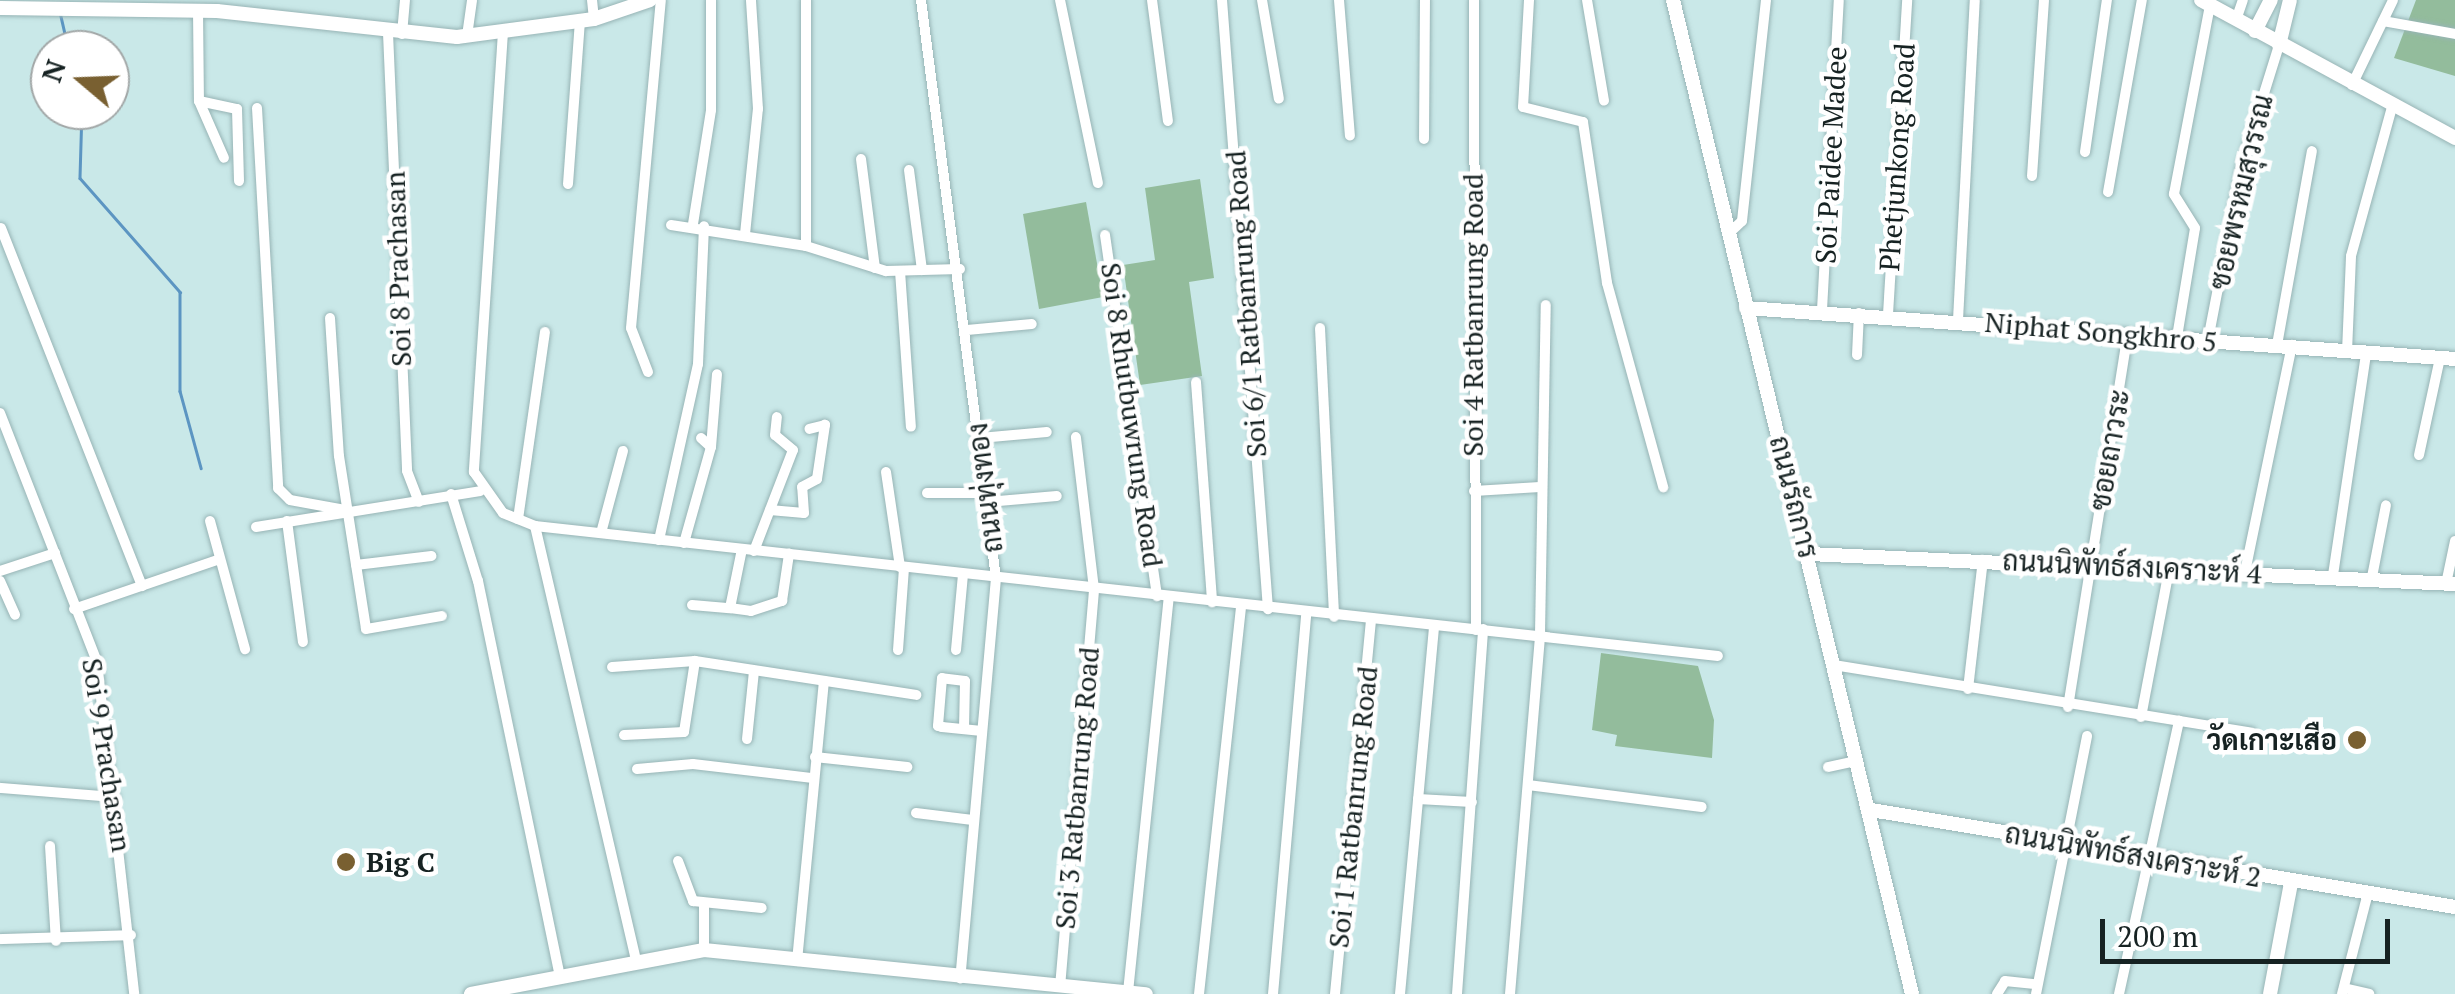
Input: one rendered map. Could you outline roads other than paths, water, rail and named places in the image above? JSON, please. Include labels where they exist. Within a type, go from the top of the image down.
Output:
[{"type":"street","name":"Soi 8 Prachasan","points":[[405,0],[395,34],[407,471],[419,502]]},
{"type":"street","points":[[468,36],[472,0]]},
{"type":"street","points":[[568,184],[592,0]]},
{"type":"street","points":[[0,8],[198,10],[395,34],[468,36],[587,20],[650,0]]},
{"type":"street","points":[[648,372],[632,328],[661,0]]},
{"type":"street","points":[[659,540],[698,364],[698,225],[711,110],[711,0]]},
{"type":"street","points":[[745,234],[758,108],[751,0]]},
{"type":"street","points":[[806,0],[806,246]]},
{"type":"street","name":"ถนนทุ่งทอง","points":[[922,0],[960,269],[996,578],[960,978]]},
{"type":"street","points":[[1060,0],[1098,183]]},
{"type":"street","points":[[1152,0],[1168,121]]},
{"type":"street","name":"Soi 6/1 Ratbanrung Road","points":[[1222,0],[1268,609]]},
{"type":"street","points":[[1262,0],[1279,99]]},
{"type":"street","points":[[1339,0],[1350,136]]},
{"type":"street","points":[[1424,0],[1424,139]]},
{"type":"street","name":"Soi 4 Ratbanrung Road","points":[[1457,994],[1480,630],[1474,491],[1474,0]]},
{"type":"street","points":[[1529,0],[1523,107],[1583,122],[1606,283],[1663,487]]},
{"type":"street","points":[[1587,0],[1604,101]]},
{"type":"street","name":"ถนนรัถการ","points":[[1673,0],[1871,810],[1912,994]]},
{"type":"street","points":[[1728,234],[1742,221],[1766,0]]},
{"type":"street","name":"Soi Paidee Madee","points":[[1822,310],[1839,0]]},
{"type":"street","name":"Phetjunkong Road","points":[[1888,314],[1907,0]]},
{"type":"street","points":[[1958,320],[1975,0]]},
{"type":"street","points":[[2032,176],[2044,0]]},
{"type":"street","points":[[2086,152],[2107,0]]},
{"type":"street","points":[[2108,192],[2142,0]]},
{"type":"street","points":[[2236,20],[2243,0]]},
{"type":"street","points":[[2256,31],[2272,0]]},
{"type":"street","points":[[2279,44],[2290,0]]},
{"type":"street","points":[[2352,86],[2393,0]]},
{"type":"street","points":[[2177,337],[2196,228],[2174,194],[2206,2],[2352,86],[2455,138]]},
{"type":"street","points":[[198,10],[198,102],[224,158]]},
{"type":"street","points":[[2383,21],[2455,34]]},
{"type":"street","points":[[480,491],[482,269],[503,32]]},
{"type":"street","name":"ซอยพรหมสุวรรณ","points":[[2208,340],[2242,164],[2279,44]]},
{"type":"street","points":[[198,102],[237,109],[239,181]]},
{"type":"street","points":[[2347,352],[2351,256],[2392,104]]},
{"type":"street","points":[[256,108],[278,488],[290,500],[345,510]]},
{"type":"street","points":[[2246,572],[2312,152]]},
{"type":"street","points":[[860,159],[875,268]]},
{"type":"street","points":[[909,170],[922,270]]},
{"type":"street","points":[[671,225],[698,225],[806,246],[875,268],[960,269]]},
{"type":"street","points":[[0,228],[142,586]]},
{"type":"street","name":"Soi 8 Rhutbuwrung Road","points":[[1105,235],[1163,597],[1128,992]]},
{"type":"street","points":[[900,271],[911,427]]},
{"type":"street","points":[[1510,994],[1540,634],[1546,305]]},
{"type":"street","name":"Niphat Songkhro 5","points":[[1746,308],[1888,314],[2447,358]]},
{"type":"street","points":[[1857,355],[1858,314]]},
{"type":"street","points":[[330,318],[345,510],[366,628],[442,616]]},
{"type":"street","points":[[967,330],[1032,324]]},
{"type":"street","points":[[1320,328],[1334,617]]},
{"type":"street","points":[[518,520],[544,332]]},
{"type":"street","name":"ซอยถาวระ","points":[[2068,707],[2128,334]]},
{"type":"street","points":[[2332,575],[2366,353]]},
{"type":"street","points":[[2419,455],[2447,358]]},
{"type":"street","points":[[684,543],[711,447],[717,374]]},
{"type":"street","points":[[1196,382],[1212,602]]},
{"type":"street","name":"Soi 9 Prachasan","points":[[0,413],[97,662],[134,994]]},
{"type":"street","points":[[730,608],[748,550],[770,510],[793,450],[774,435],[776,417]]},
{"type":"street","points":[[770,510],[804,512],[802,487],[818,478],[826,425],[809,429]]},
{"type":"street","points":[[980,438],[1047,432]]},
{"type":"street","name":"Soi 3 Ratbanrung Road","points":[[1060,987],[1094,589],[1076,437]]},
{"type":"street","points":[[701,438],[711,447]]},
{"type":"street","points":[[601,534],[623,451]]},
{"type":"street","points":[[886,472],[902,568],[898,650]]},
{"type":"street","points":[[1474,491],[1540,488]]},
{"type":"street","points":[[256,527],[480,491],[518,520],[535,526],[1334,617],[1540,634],[1718,656]]},
{"type":"street","points":[[926,493],[986,498],[1057,496]]},
{"type":"street","points":[[451,494],[559,972]]},
{"type":"street","points":[[2372,577],[2386,505]]},
{"type":"street","points":[[210,521],[245,649]]},
{"type":"street","points":[[287,522],[304,642]]},
{"type":"street","points":[[535,526],[635,956]]},
{"type":"street","points":[[2450,584],[2455,540]]},
{"type":"street","points":[[0,571],[55,553]]},
{"type":"street","points":[[692,605],[775,608],[789,554]]},
{"type":"street","name":"ถนนนิพัทธ์สงเคราะห์ 4","points":[[1809,554],[2332,575],[2450,584]]},
{"type":"street","points":[[356,565],[431,556]]},
{"type":"street","points":[[74,609],[220,559]]},
{"type":"street","points":[[1968,689],[1982,560]]},
{"type":"street","points":[[2141,717],[2169,570]]},
{"type":"street","points":[[956,650],[962,574]]},
{"type":"street","points":[[0,581],[14,616]]},
{"type":"street","points":[[1199,994],[1241,606]]},
{"type":"street","points":[[1272,994],[1306,613]]},
{"type":"street","name":"Soi 1 Ratbanrung Road","points":[[1335,994],[1371,621]]},
{"type":"street","points":[[1400,994],[1434,627]]},
{"type":"street","points":[[612,667],[695,661],[916,695]]},
{"type":"street","points":[[624,735],[684,732],[695,661]]},
{"type":"street","points":[[1834,665],[2068,707],[2252,733]]},
{"type":"street","points":[[747,739],[754,671]]},
{"type":"street","points":[[964,730],[965,681],[942,678],[937,724],[964,730],[982,731]]},
{"type":"street","points":[[797,961],[824,681]]},
{"type":"street","points":[[2118,994],[2180,722]]},
{"type":"street","points":[[1997,994],[2005,981],[2035,989],[2070,842],[2087,736]]},
{"type":"street","points":[[815,757],[907,766]]},
{"type":"street","points":[[1828,766],[1857,761]]},
{"type":"street","points":[[638,769],[693,764],[812,778]]},
{"type":"street","points":[[1528,785],[1702,807]]},
{"type":"street","points":[[0,788],[115,797]]},
{"type":"street","points":[[1418,799],[1472,802]]},
{"type":"street","name":"ถนนนิพัทธ์สงเคราะห์ 2","points":[[1871,810],[2070,842],[2149,861],[2455,906]]},
{"type":"street","points":[[916,813],[973,820]]},
{"type":"street","points":[[50,846],[56,941]]},
{"type":"street","points":[[678,861],[683,891],[704,903],[762,908]]},
{"type":"street","points":[[2270,994],[2292,883]]},
{"type":"street","points":[[2368,893],[2343,991],[2370,994]]},
{"type":"street","points":[[704,903],[704,950]]},
{"type":"street","points":[[0,939],[56,941],[130,935]]},
{"type":"street","points":[[470,994],[635,956],[704,950],[1146,994]]},
{"type":"waterway","points":[[60,12],[64,30]]},
{"type":"waterway","points":[[81,130],[80,178],[180,292],[180,391],[201,468]]},
{"type":"place","name":"วัดเกาะเสือ","points":[[2357,740]]},
{"type":"place","name":"Big C","points":[[346,862]]}]
